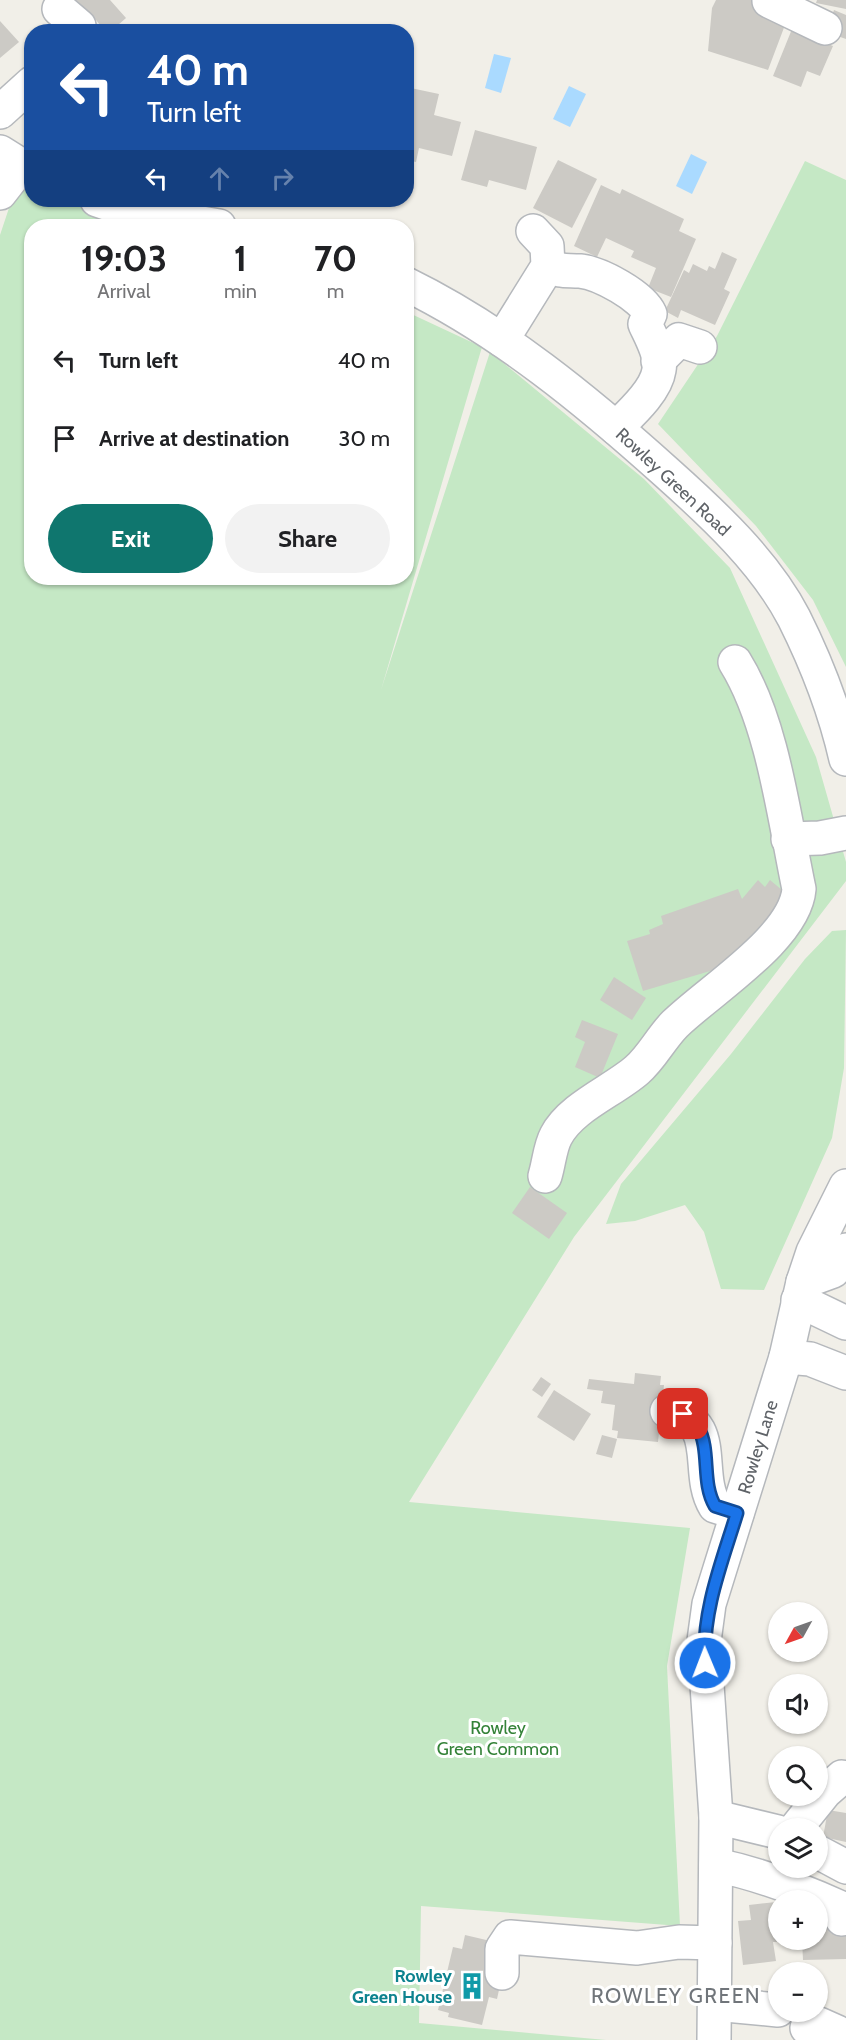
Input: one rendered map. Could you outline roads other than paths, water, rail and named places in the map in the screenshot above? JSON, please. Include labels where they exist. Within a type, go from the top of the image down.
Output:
[{"type":"street","points":[[788,4],[825,28]]},
{"type":"street","points":[[0,112],[24,90]]},
{"type":"street","points":[[0,193],[17,164]]},
{"type":"street","points":[[117,207],[178,219]]},
{"type":"street","points":[[502,340],[548,266],[547,246],[533,231]]},
{"type":"street","points":[[548,266],[563,273],[581,271],[617,286],[645,303],[650,314],[645,324],[656,348],[659,370],[644,399],[616,428]]},
{"type":"street","name":"Rowley Green Road","points":[[414,289],[502,340],[616,428],[701,503],[754,560],[794,618],[820,680],[846,759]]},
{"type":"street","points":[[658,361],[679,340],[700,347]]},
{"type":"street","points":[[545,1176],[556,1136],[578,1110],[603,1096],[639,1069],[675,1025],[753,958],[798,905],[799,889],[758,708],[735,662]]},
{"type":"street","points":[[788,839],[846,832]]},
{"type":"street","name":"Rowley Lane","points":[[714,2040],[716,1817],[704,1641],[709,1604],[786,1357],[800,1291],[813,1252],[846,1186]]},
{"type":"street","points":[[846,1250],[833,1271],[800,1291],[846,1323]]},
{"type":"street","points":[[786,1357],[810,1359],[846,1372]]},
{"type":"street","points":[[667,1411],[683,1414],[698,1425],[706,1458],[708,1494],[715,1506],[737,1513]]},
{"type":"street","points":[[804,1818],[825,1792],[842,1776],[846,1778]]},
{"type":"street","points":[[716,1817],[768,1830]]},
{"type":"street","points":[[828,1857],[846,1867]]},
{"type":"street","points":[[716,1865],[748,1871],[805,1892],[839,1907],[842,1919]]},
{"type":"street","points":[[501,1973],[502,1949],[510,1937],[637,1947],[679,1942],[715,1943]]},
{"type":"street","points":[[715,2004],[768,2009]]},
{"type":"street","points":[[799,2026],[819,2024],[837,2032],[839,2040]]},
{"type":"water","points":[[494,54],[511,58],[501,93],[485,88]]},
{"type":"water","points":[[569,86],[586,94],[570,127],[553,119]]},
{"type":"water","points":[[691,154],[707,162],[692,194],[676,186]]},
{"type":"place","name":"Rowley Green House","points":[[472,1986]]},
{"type":"district","name":"ROWLEY GREEN","points":[[676,1995]]},
{"type":"park label","name":"Rowley Green Common","points":[[498,1738]]}]
